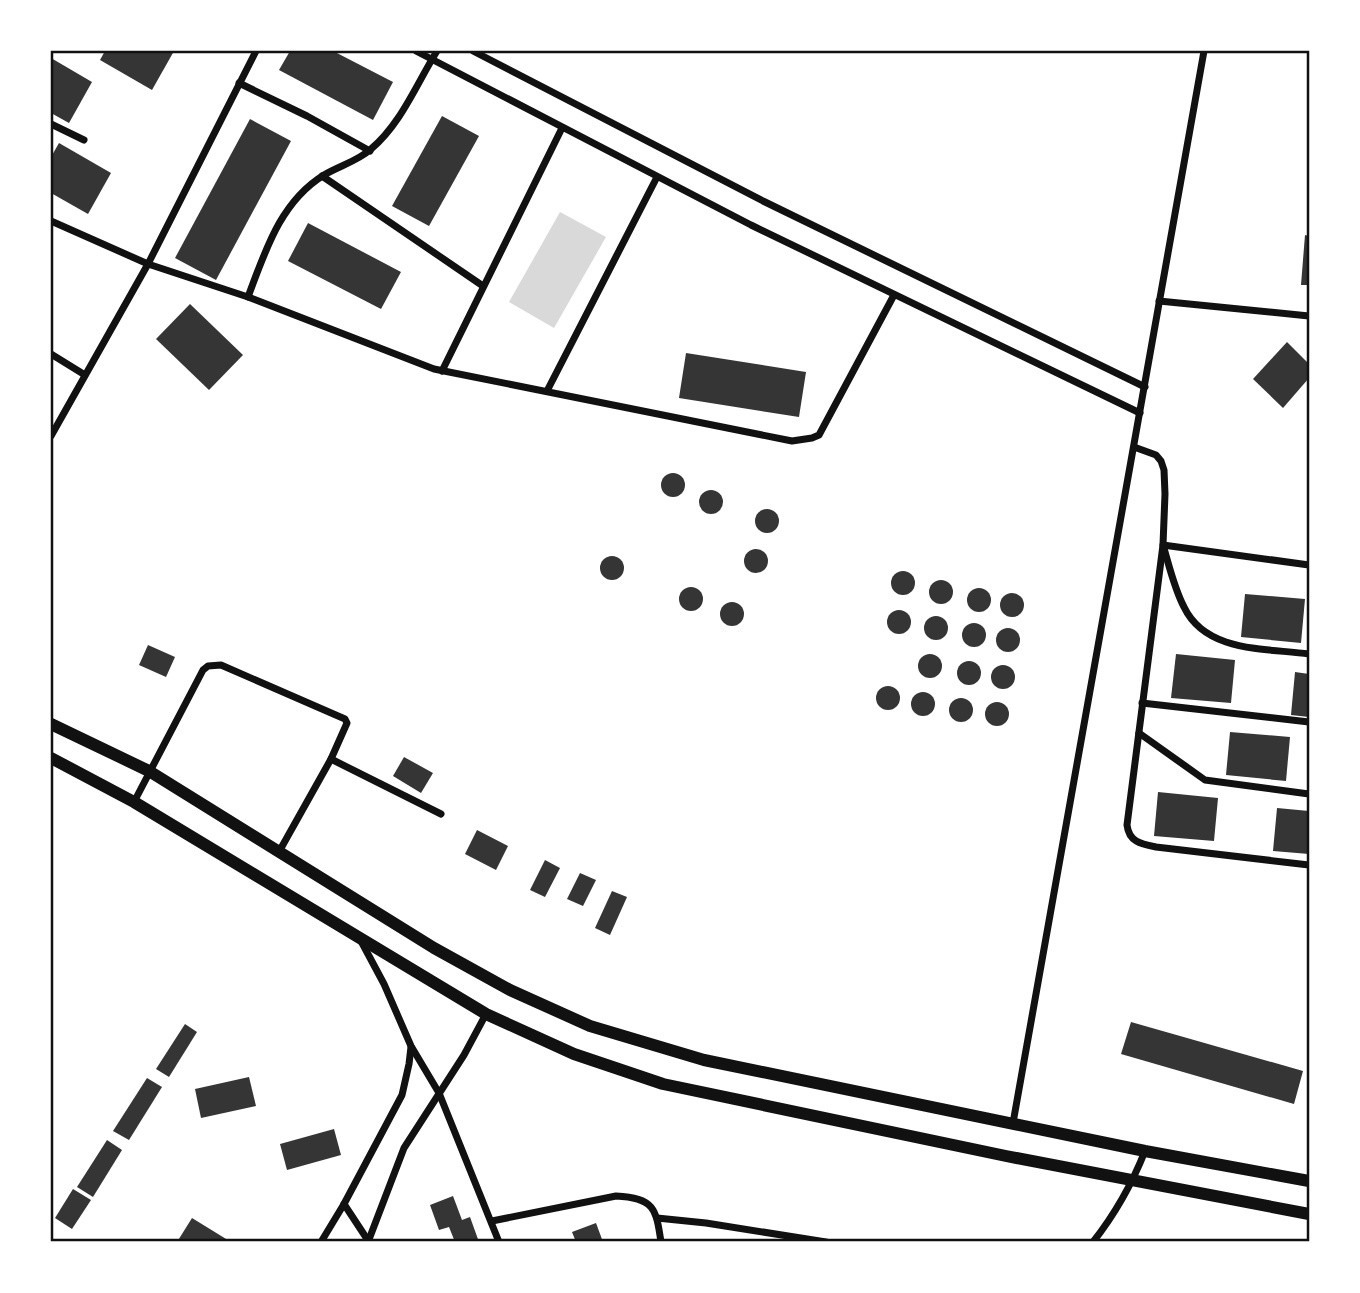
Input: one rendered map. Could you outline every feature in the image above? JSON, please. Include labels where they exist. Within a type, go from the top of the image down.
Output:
[{"type":"main road","points":[[51,724],[149,771],[434,948],[510,990],[590,1026],[704,1060],[1145,1151],[1309,1181]]},
{"type":"main road","points":[[51,758],[134,802],[486,1014],[574,1054],[663,1084],[1133,1181],[1309,1214]]},
{"type":"street","points":[[51,436],[148,264],[256,51]]},
{"type":"street","points":[[416,51],[657,177],[1140,413]]},
{"type":"street","points":[[248,297],[271,238],[296,199],[322,176],[370,151],[393,124],[437,51]]},
{"type":"street","points":[[473,51],[764,201],[1144,387]]},
{"type":"street","points":[[1013,1123],[1204,51]]},
{"type":"street","points":[[239,83],[370,151]]},
{"type":"street","points":[[51,124],[84,140]]},
{"type":"street","points":[[442,370],[562,128]]},
{"type":"street","points":[[322,176],[483,286]]},
{"type":"street","points":[[547,391],[657,177]]},
{"type":"street","points":[[51,221],[148,264],[248,297],[418,364],[792,441],[819,435],[894,295]]},
{"type":"street","points":[[1159,301],[1309,316]]},
{"type":"street","points":[[51,354],[85,375]]},
{"type":"street","points":[[1134,447],[1156,455],[1164,470],[1163,545],[1127,825],[1130,835],[1140,844],[1156,847],[1309,865]]},
{"type":"street","points":[[1163,545],[1309,565]]},
{"type":"street","points":[[1163,545],[1184,608],[1198,627],[1210,637],[1227,643],[1309,654]]},
{"type":"street","points":[[134,802],[203,670],[215,664],[345,719],[347,727],[280,850]]},
{"type":"street","points":[[1142,703],[1309,722]]},
{"type":"street","points":[[1139,733],[1205,779],[1309,794]]},
{"type":"street","points":[[331,759],[441,814]]},
{"type":"street","points":[[360,939],[384,984],[411,1046],[439,1093],[499,1242]]},
{"type":"street","points":[[369,1242],[404,1148],[464,1055],[486,1014]]},
{"type":"street","points":[[321,1242],[344,1205],[402,1095],[411,1046]]},
{"type":"street","points":[[1093,1242],[1108,1223],[1133,1181],[1145,1151]]},
{"type":"street","points":[[492,1221],[616,1196],[647,1202],[652,1206],[661,1242]]},
{"type":"street","points":[[344,1205],[369,1242]]},
{"type":"street","points":[[657,1218],[826,1242]]},
{"type":"shaded area","points":[[560,212],[606,237],[554,328],[509,302]]},
{"type":"building","points":[[105,51],[174,51],[152,90],[100,60]]},
{"type":"building","points":[[290,51],[333,51],[393,82],[373,120],[279,70]]},
{"type":"building","points":[[51,58],[92,82],[69,123],[51,113]]},
{"type":"building","points":[[442,116],[479,136],[429,226],[392,206]]},
{"type":"building","points":[[250,119],[291,141],[216,280],[175,258]]},
{"type":"building","points":[[59,143],[111,173],[88,214],[51,193],[51,157]]},
{"type":"building","points":[[308,223],[401,272],[381,309],[288,261]]},
{"type":"building","points":[[1305,235],[1309,236],[1309,285],[1301,285]]},
{"type":"building","points":[[190,304],[243,355],[209,390],[156,339]]},
{"type":"building","points":[[1287,342],[1309,364],[1309,378],[1283,408],[1253,379]]},
{"type":"building","points":[[686,353],[806,372],[799,417],[679,398]]},
{"type":"building","points":[[673,473],[681,477],[685,485],[681,493],[673,497],[665,493],[661,485],[665,477]]},
{"type":"building","points":[[711,490],[719,494],[723,502],[719,510],[711,514],[703,510],[699,502],[703,494]]},
{"type":"building","points":[[767,509],[775,513],[779,521],[775,529],[767,533],[759,529],[755,521],[759,513]]},
{"type":"building","points":[[756,549],[764,553],[768,561],[764,569],[756,573],[748,569],[744,561],[748,553]]},
{"type":"building","points":[[612,556],[620,560],[624,568],[620,576],[612,580],[604,576],[600,568],[604,560]]},
{"type":"building","points":[[903,571],[911,575],[915,583],[911,591],[903,595],[895,591],[891,583],[895,575]]},
{"type":"building","points":[[941,580],[949,584],[953,592],[949,600],[941,604],[933,600],[929,592],[933,584]]},
{"type":"building","points":[[691,587],[699,591],[703,599],[699,607],[691,611],[683,607],[679,599],[683,591]]},
{"type":"building","points":[[979,588],[987,592],[991,600],[987,608],[979,612],[971,608],[967,600],[971,592]]},
{"type":"building","points":[[1012,593],[1020,597],[1024,605],[1020,613],[1012,617],[1004,613],[1000,605],[1004,597]]},
{"type":"building","points":[[1245,594],[1305,599],[1301,643],[1241,637]]},
{"type":"building","points":[[732,602],[740,606],[744,614],[740,622],[732,626],[724,622],[720,614],[724,606]]},
{"type":"building","points":[[899,610],[907,614],[911,622],[907,630],[899,634],[891,630],[887,622],[891,614]]},
{"type":"building","points":[[936,616],[944,620],[948,628],[944,636],[936,640],[928,636],[924,628],[928,620]]},
{"type":"building","points":[[974,623],[982,627],[986,635],[982,643],[974,647],[966,643],[962,635],[966,627]]},
{"type":"building","points":[[1008,628],[1016,632],[1020,640],[1016,648],[1008,652],[1000,648],[996,640],[1000,632]]},
{"type":"building","points":[[148,645],[175,657],[166,677],[139,665]]},
{"type":"building","points":[[930,654],[938,658],[942,666],[938,674],[930,678],[922,674],[918,666],[922,658]]},
{"type":"building","points":[[1176,654],[1235,660],[1231,703],[1171,698]]},
{"type":"building","points":[[969,661],[977,665],[981,673],[977,681],[969,685],[961,681],[957,673],[961,665]]},
{"type":"building","points":[[1003,665],[1011,669],[1015,677],[1011,685],[1003,689],[995,685],[991,677],[995,669]]},
{"type":"building","points":[[1295,672],[1309,674],[1309,717],[1291,715]]},
{"type":"building","points":[[888,686],[896,690],[900,698],[896,706],[888,710],[880,706],[876,698],[880,690]]},
{"type":"building","points":[[923,692],[931,696],[935,704],[931,712],[923,716],[915,712],[911,704],[915,696]]},
{"type":"building","points":[[961,698],[969,702],[973,710],[969,718],[961,722],[953,718],[949,710],[953,702]]},
{"type":"building","points":[[997,702],[1005,706],[1009,714],[1005,722],[997,726],[989,722],[985,714],[989,706]]},
{"type":"building","points":[[1230,732],[1290,737],[1286,781],[1226,775]]},
{"type":"building","points":[[404,757],[433,773],[421,793],[393,776]]},
{"type":"building","points":[[1158,792],[1218,798],[1214,841],[1154,836]]},
{"type":"building","points":[[1277,808],[1309,811],[1309,854],[1273,851]]},
{"type":"building","points":[[477,830],[508,846],[496,870],[465,854]]},
{"type":"building","points":[[545,860],[560,868],[545,897],[530,890]]},
{"type":"building","points":[[580,873],[596,880],[583,906],[567,899]]},
{"type":"building","points":[[612,891],[627,897],[610,935],[595,928]]},
{"type":"building","points":[[1131,1022],[1303,1071],[1294,1104],[1121,1054]]},
{"type":"building","points":[[185,1024],[197,1032],[169,1077],[156,1069]]},
{"type":"building","points":[[249,1077],[256,1106],[201,1118],[195,1089]]},
{"type":"building","points":[[147,1078],[162,1087],[129,1140],[113,1131]]},
{"type":"building","points":[[334,1129],[341,1155],[287,1170],[280,1144]]},
{"type":"building","points":[[107,1140],[122,1150],[93,1197],[77,1187]]},
{"type":"building","points":[[73,1189],[91,1200],[72,1229],[55,1218]]},
{"type":"building","points":[[453,1196],[462,1220],[470,1217],[479,1242],[455,1242],[449,1227],[439,1230],[430,1205]]},
{"type":"building","points":[[192,1218],[231,1242],[177,1242]]},
{"type":"building","points":[[596,1223],[603,1242],[576,1242],[572,1232]]}]
